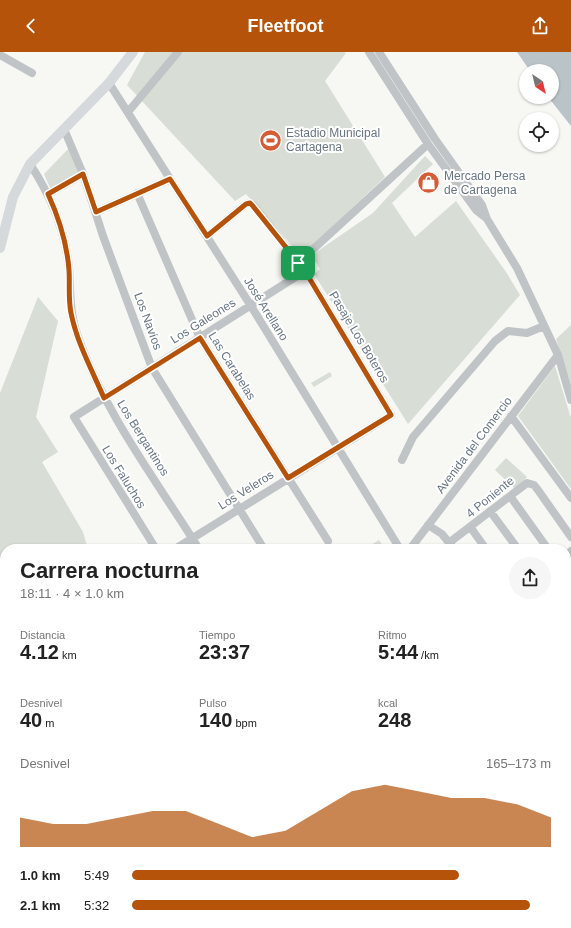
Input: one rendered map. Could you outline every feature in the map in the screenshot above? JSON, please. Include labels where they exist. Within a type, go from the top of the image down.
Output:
[{"type":"main road","points":[[0,248],[13,197],[30,164],[109,83],[133,52]]},
{"type":"street","points":[[128,112],[178,52]]},
{"type":"street","points":[[369,52],[428,144],[476,210],[487,219]]},
{"type":"street","points":[[379,52],[435,139],[482,205],[487,219],[517,268],[558,355],[571,400]]},
{"type":"street","points":[[0,55],[32,73]]},
{"type":"street","name":"José Arellano","points":[[109,83],[251,306],[397,544]]},
{"type":"street","name":"Los Navíos","points":[[64,129],[83,174],[103,236],[152,368],[261,544]]},
{"type":"street","points":[[298,263],[428,144]]},
{"type":"street","name":"Los Bergantinos","points":[[30,164],[48,194],[57,214],[64,240],[69,270],[69,298],[74,324],[82,347],[104,398],[196,544]]},
{"type":"street","points":[[48,194],[83,174]]},
{"type":"street","points":[[96,212],[170,179]]},
{"type":"street","name":"Las Carabelas","points":[[137,193],[200,338],[328,540]]},
{"type":"street","name":"Pasaje Los Boteros","points":[[207,236],[246,204],[250,203],[305,271],[391,415]]},
{"type":"street","name":"Los Galeones","points":[[74,417],[305,271]]},
{"type":"street","points":[[402,460],[413,438],[495,341],[508,331],[527,333],[544,326]]},
{"type":"street","name":"Avenida del Comercio","points":[[414,544],[558,355]]},
{"type":"street","name":"Los Veleros","points":[[183,544],[391,415]]},
{"type":"street","points":[[511,416],[571,498]]},
{"type":"street","name":"Los Faluchos","points":[[74,417],[153,544]]},
{"type":"street","name":"4 Poniente","points":[[454,544],[490,511],[527,483],[534,485],[571,537]]},
{"type":"street","points":[[510,496],[544,544]]},
{"type":"street","points":[[490,511],[514,544]]},
{"type":"street","points":[[428,525],[442,534],[450,544]]},
{"type":"street","points":[[471,528],[482,544]]},
{"type":"shaded area","name":"Estadio Municipal Cartagena","points":[[145,52],[346,53],[325,81],[385,177],[301,256],[246,194],[235,201],[127,85]]},
{"type":"shaded area","points":[[517,52],[571,52],[571,126],[554,104],[559,104],[559,64],[525,64]]},
{"type":"shaded area","points":[[70,147],[80,173],[51,190],[44,174]]},
{"type":"shaded area","points":[[425,156],[433,164],[392,203],[415,237],[456,201],[506,272],[520,295],[408,424],[314,274],[320,269],[314,259],[308,261],[309,257],[373,213]]},
{"type":"shaded area","points":[[38,297],[58,321],[36,417],[58,452],[42,462],[83,532],[87,544],[0,544],[0,393]]},
{"type":"shaded area","points":[[571,325],[571,385],[556,339]]},
{"type":"shaded area","points":[[555,366],[571,418],[571,489],[518,416]]},
{"type":"shaded area","points":[[330,372],[332,376],[314,387],[311,383]]},
{"type":"shaded area","points":[[506,458],[527,477],[515,489],[495,470]]},
{"type":"shaded area","points":[[379,540],[382,544],[372,544]]},
{"type":"place","name":"Estadio Municipal Cartagena","points":[[270,140]]},
{"type":"place","name":"Mercado Persa de Cartagena","points":[[429,183]]},
{"type":"route","points":[[83,174],[96,212],[170,179],[207,236],[246,204],[250,203],[298,263],[305,271],[391,415],[288,478],[200,338],[104,398],[77,336],[69,298],[69,270],[64,240],[57,214],[48,194],[83,174]]}]
